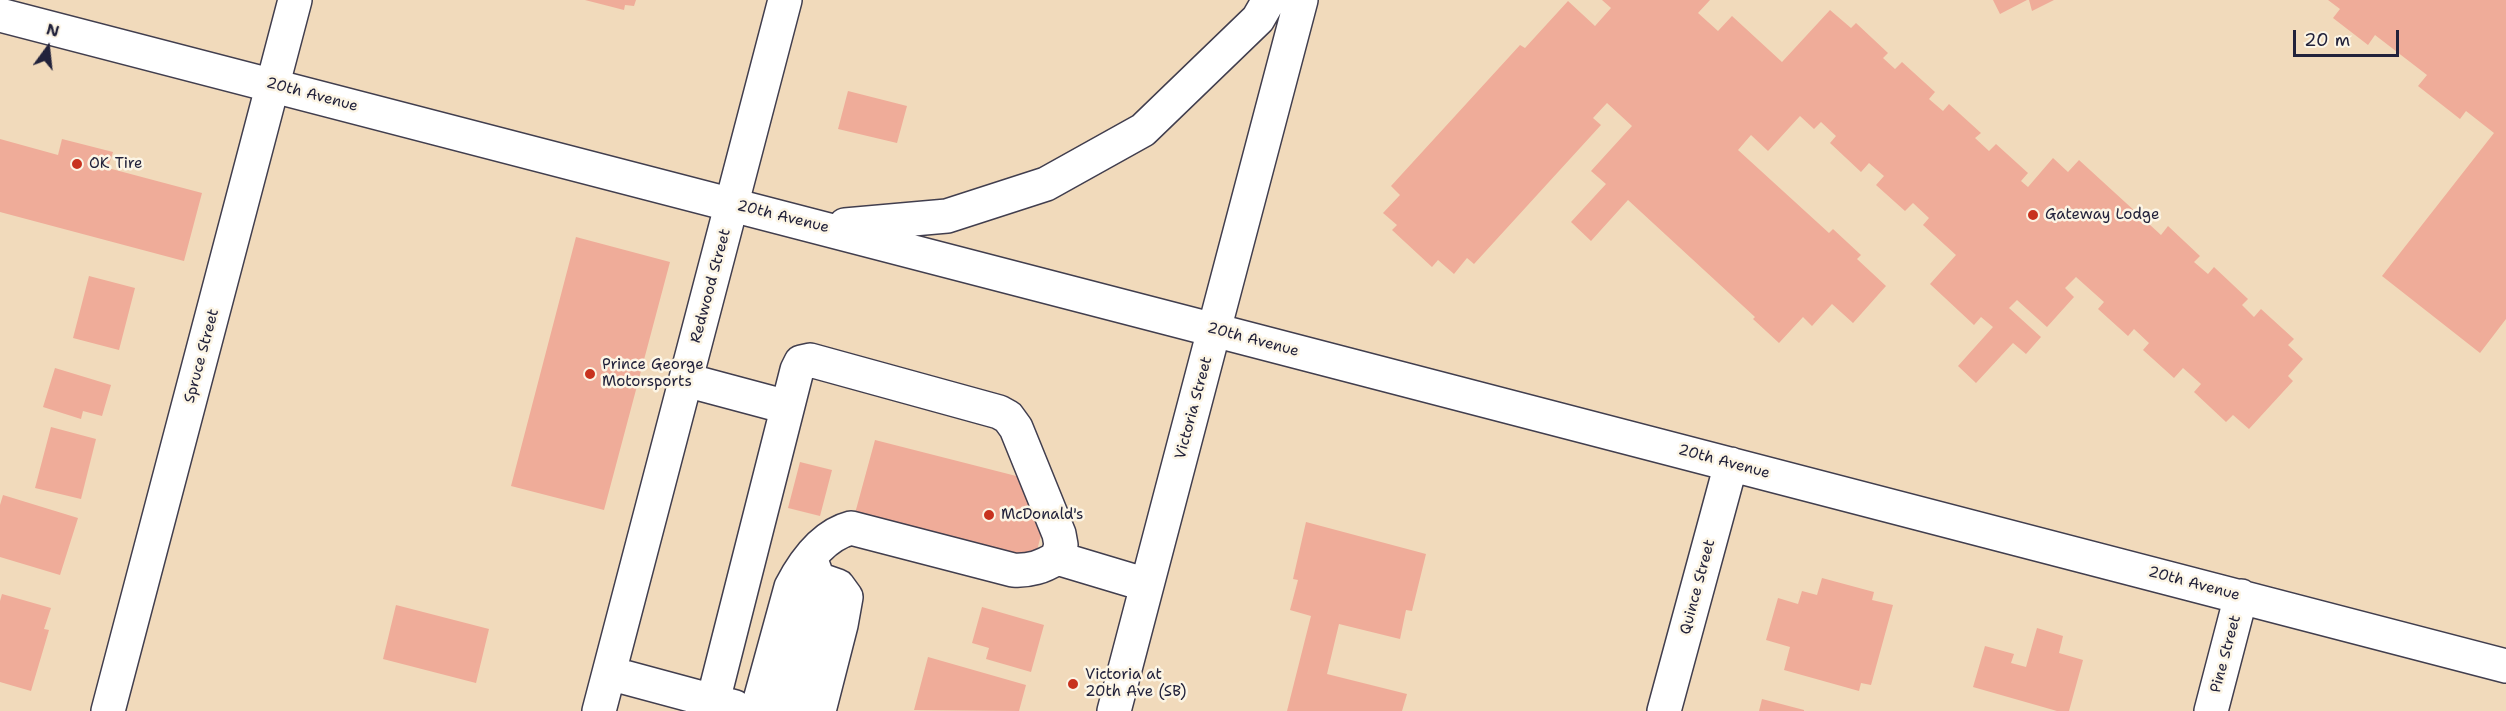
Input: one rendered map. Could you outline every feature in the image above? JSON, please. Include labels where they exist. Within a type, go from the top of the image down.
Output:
[{"type":"main road","name":"Spruce Street","points":[[108,711],[295,0]]},
{"type":"main road","name":"Redwood Street","points":[[599,711],[785,0]]},
{"type":"main road","points":[[822,227],[947,216],[1046,184],[1143,130],[1258,19],[1269,0]]},
{"type":"main road","name":"Victoria Street","points":[[1114,711],[1301,0]]},
{"type":"main road","name":"20th Avenue","points":[[0,15],[2506,666]]},
{"type":"main road","points":[[713,701],[787,407],[801,362],[810,360],[999,412],[1008,417],[1016,428],[1059,534],[1061,545],[1057,558],[1041,567],[1013,570],[851,528],[837,532],[821,544],[814,569],[816,594],[786,711]]},
{"type":"main road","points":[[686,380],[787,407]]},
{"type":"main road","name":"Quince Street","points":[[1664,711],[1731,464]]},
{"type":"main road","points":[[1057,558],[1147,585]]},
{"type":"main road","points":[[758,711],[791,587],[798,574],[814,569]]},
{"type":"main road","points":[[814,569],[838,586],[846,597],[819,711]]},
{"type":"main road","name":"Pine Street","points":[[2211,711],[2241,596]]},
{"type":"main road","points":[[609,674],[749,711]]},
{"type":"building","points":[[585,0],[636,0],[634,6],[625,5],[624,10]]},
{"type":"building","name":"Gateway Lodge","points":[[1602,0],[1710,0],[1698,13],[1718,31],[1732,16],[1782,62],[1830,10],[1851,28],[1856,23],[1888,53],[1883,58],[1895,69],[1902,62],[1935,92],[1929,99],[1943,111],[1949,104],[1981,133],[1975,138],[1989,151],[1996,144],[2028,173],[2021,181],[2028,187],[2053,158],[2068,172],[2079,160],[2161,235],[2168,226],[2200,256],[2194,262],[2208,274],[2214,267],[2248,299],[2242,305],[2254,317],[2261,309],[2294,339],[2288,345],[2303,359],[2288,376],[2293,381],[2249,429],[2233,415],[2226,422],[2194,392],[2201,384],[2183,368],[2174,378],[2143,350],[2149,343],[2134,329],[2128,336],[2098,309],[2104,302],[2076,277],[2065,288],[2074,297],[2047,327],[2017,300],[2009,308],[2041,337],[2026,354],[2013,343],[1976,383],[1958,366],[1993,327],[1981,317],[1974,325],[1930,284],[1956,255],[1923,225],[1929,218],[1913,203],[1905,211],[1876,185],[1884,176],[1869,163],[1861,172],[1830,143],[1836,136],[1821,122],[1814,129],[1800,116],[1768,151],[1751,135],[1738,150],[1829,233],[1833,229],[1861,255],[1857,259],[1886,286],[1853,323],[1832,304],[1812,326],[1803,317],[1779,343],[1753,319],[1755,317],[1628,200],[1591,241],[1571,222],[1606,184],[1591,171],[1632,126],[1607,103],[1593,118],[1601,125],[1474,264],[1467,258],[1454,274],[1438,260],[1432,267],[1392,230],[1397,225],[1383,213],[1400,195],[1391,186],[1520,45],[1525,48],[1568,1],[1595,26],[1611,8]]},
{"type":"building","points":[[1993,0],[2027,0],[2000,14]]},
{"type":"building","points":[[2029,0],[2054,0],[2032,11]]},
{"type":"building","points":[[2328,0],[2506,0],[2506,319],[2480,353],[2382,276],[2494,133],[2466,111],[2460,119],[2418,86],[2427,75],[2375,35],[2368,45],[2333,18],[2340,9]]},
{"type":"building","points":[[848,91],[907,106],[897,143],[838,129]]},
{"type":"building","points":[[0,139],[58,155],[62,139],[113,152],[108,168],[202,193],[184,261],[0,212]]},
{"type":"building","name":"Prince George Motorsports","points":[[576,237],[670,262],[604,510],[511,486]]},
{"type":"building","points":[[89,276],[135,288],[119,350],[73,338]]},
{"type":"building","points":[[55,368],[111,385],[102,416],[83,411],[81,419],[43,407]]},
{"type":"building","points":[[51,427],[96,439],[81,499],[35,488]]},
{"type":"building","points":[[875,440],[1028,479],[1046,516],[1035,558],[1016,560],[854,517]]},
{"type":"building","points":[[800,462],[832,470],[820,516],[788,508]]},
{"type":"building","points":[[3,495],[78,518],[60,575],[0,557],[0,505]]},
{"type":"building","points":[[1306,522],[1426,554],[1412,611],[1406,610],[1400,639],[1339,624],[1327,674],[1407,694],[1402,711],[1287,711],[1311,616],[1290,610],[1298,580],[1293,579]]},
{"type":"building","points":[[1822,578],[1874,592],[1872,600],[1893,605],[1871,685],[1861,683],[1859,691],[1784,670],[1790,647],[1766,640],[1778,598],[1798,604],[1802,591],[1817,595]]},
{"type":"building","points":[[2,594],[51,608],[44,629],[49,630],[31,691],[0,682],[0,601]]},
{"type":"building","points":[[396,605],[489,629],[476,683],[383,659]]},
{"type":"building","points":[[982,607],[1044,625],[1031,672],[986,659],[989,648],[972,643]]},
{"type":"building","points":[[2037,628],[2063,636],[2059,653],[2083,660],[2069,711],[2057,711],[1973,687],[1985,646],[2014,654],[2011,663],[2026,667]]},
{"type":"building","points":[[928,657],[1026,685],[1019,711],[914,710]]},
{"type":"building","points":[[1762,699],[1804,710],[1804,711],[1759,711]]},
{"type":"place","name":"OK Tire","points":[[77,164]]},
{"type":"place","name":"Gateway Lodge","points":[[2033,215]]},
{"type":"place","name":"Prince George Motorsports","points":[[590,374]]},
{"type":"place","name":"McDonald's","points":[[989,515]]},
{"type":"place","name":"Victoria at 20th Ave (SB)","points":[[1073,684]]}]
